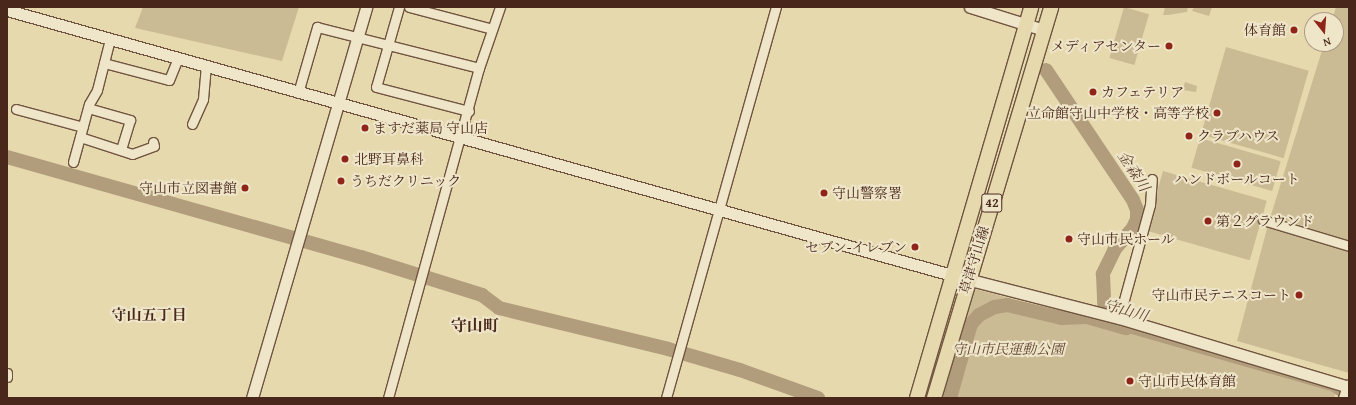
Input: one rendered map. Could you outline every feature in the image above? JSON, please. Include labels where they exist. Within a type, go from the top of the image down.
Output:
[{"type":"main road","name":"草津守山線","points":[[934,398],[998,112],[1031,7]]},
{"type":"main road","name":"草津守山線","points":[[917,398],[961,277],[1051,7]]},
{"type":"street","points":[[252,398],[340,103],[366,7]]},
{"type":"street","points":[[399,7],[376,87],[469,111]]},
{"type":"street","points":[[409,7],[492,29]]},
{"type":"street","points":[[388,398],[469,111],[479,68],[500,7]]},
{"type":"street","points":[[666,398],[720,211],[776,7]]},
{"type":"street","points":[[970,7],[1044,30]]},
{"type":"street","points":[[7,10],[720,211],[961,277],[1115,317],[1348,386],[1344,398]]},
{"type":"street","points":[[298,93],[317,27],[387,46],[479,68]]},
{"type":"street","points":[[73,162],[88,108],[97,90],[110,39]]},
{"type":"street","points":[[104,63],[169,80],[178,58]]},
{"type":"street","points":[[192,124],[203,99],[206,67]]},
{"type":"street","points":[[88,108],[130,120],[121,150]]},
{"type":"street","points":[[16,109],[83,127]]},
{"type":"street","points":[[80,137],[132,154],[154,146],[152,142]]},
{"type":"street","points":[[1115,317],[1150,205],[1152,179]]},
{"type":"street","points":[[1263,220],[1349,246]]},
{"type":"green space","points":[[143,7],[299,7],[282,61],[135,28]]},
{"type":"green space","points":[[1124,7],[1149,14],[1134,65],[1109,58]]},
{"type":"green space","points":[[1165,7],[1188,7],[1187,12],[1163,15]]},
{"type":"green space","points":[[1194,7],[1212,7],[1209,16],[1192,11]]},
{"type":"green space","points":[[1336,7],[1349,7],[1349,242],[1271,215],[1322,52],[1344,52],[1344,12],[1334,12]]},
{"type":"green space","points":[[1226,47],[1309,71],[1284,158],[1201,134]]},
{"type":"green space","points":[[1185,82],[1197,86],[1196,92],[1183,90]]},
{"type":"green space","name":"ハンドボールコート","points":[[1200,138],[1281,161],[1272,191],[1191,168]]},
{"type":"green space","name":"第２グラウンド","points":[[1163,171],[1267,201],[1250,260],[1146,231]]},
{"type":"green space","name":"守山市民テニスコート","points":[[1268,225],[1349,250],[1349,373],[1237,341]]},
{"type":"green space","name":"守山市民運動公園","points":[[975,289],[1339,384],[1334,398],[942,398]]},
{"type":"shaded area","points":[[1107,319],[1334,384],[1349,396],[1341,398],[1331,391],[1107,327]]},
{"type":"waterway","name":"金森川","points":[[1046,70],[1133,200],[1137,210],[1137,219],[1133,228],[1115,249],[1103,274],[1105,322]]},
{"type":"waterway","points":[[7,157],[361,257],[482,295],[499,308],[668,349],[740,370],[818,398]]},
{"type":"waterway","name":"守山川","points":[[950,398],[971,324],[979,315],[995,307],[1007,305],[1062,318],[1087,317],[1126,328]]},
{"type":"place","name":"体育館","points":[[1294,30]]},
{"type":"place","name":"メディアセンター","points":[[1169,46]]},
{"type":"place","name":"カフェテリア","points":[[1093,92]]},
{"type":"place","name":"立命館守山中学校・高等学校","points":[[1217,113]]},
{"type":"place","name":"ますだ薬局 守山店","points":[[365,128]]},
{"type":"place","name":"クラブハウス","points":[[1189,136]]},
{"type":"place","name":"北野耳鼻科","points":[[345,159]]},
{"type":"place","name":"ハンドボールコート","points":[[1237,164]]},
{"type":"place","name":"うちだクリニック","points":[[341,181]]},
{"type":"place","name":"守山市立図書館","points":[[245,188]]},
{"type":"place","name":"守山警察署","points":[[824,193]]},
{"type":"place","name":"第２グラウンド","points":[[1208,221]]},
{"type":"place","name":"守山市民ホール","points":[[1069,239]]},
{"type":"place","name":"セブン-イレブン","points":[[915,247]]},
{"type":"place","name":"守山市民テニスコート","points":[[1299,295]]},
{"type":"place","name":"守山市民体育館","points":[[1130,381]]},
{"type":"district","name":"守山五丁目","points":[[149,315]]},
{"type":"district","name":"守山町","points":[[475,325]]}]
